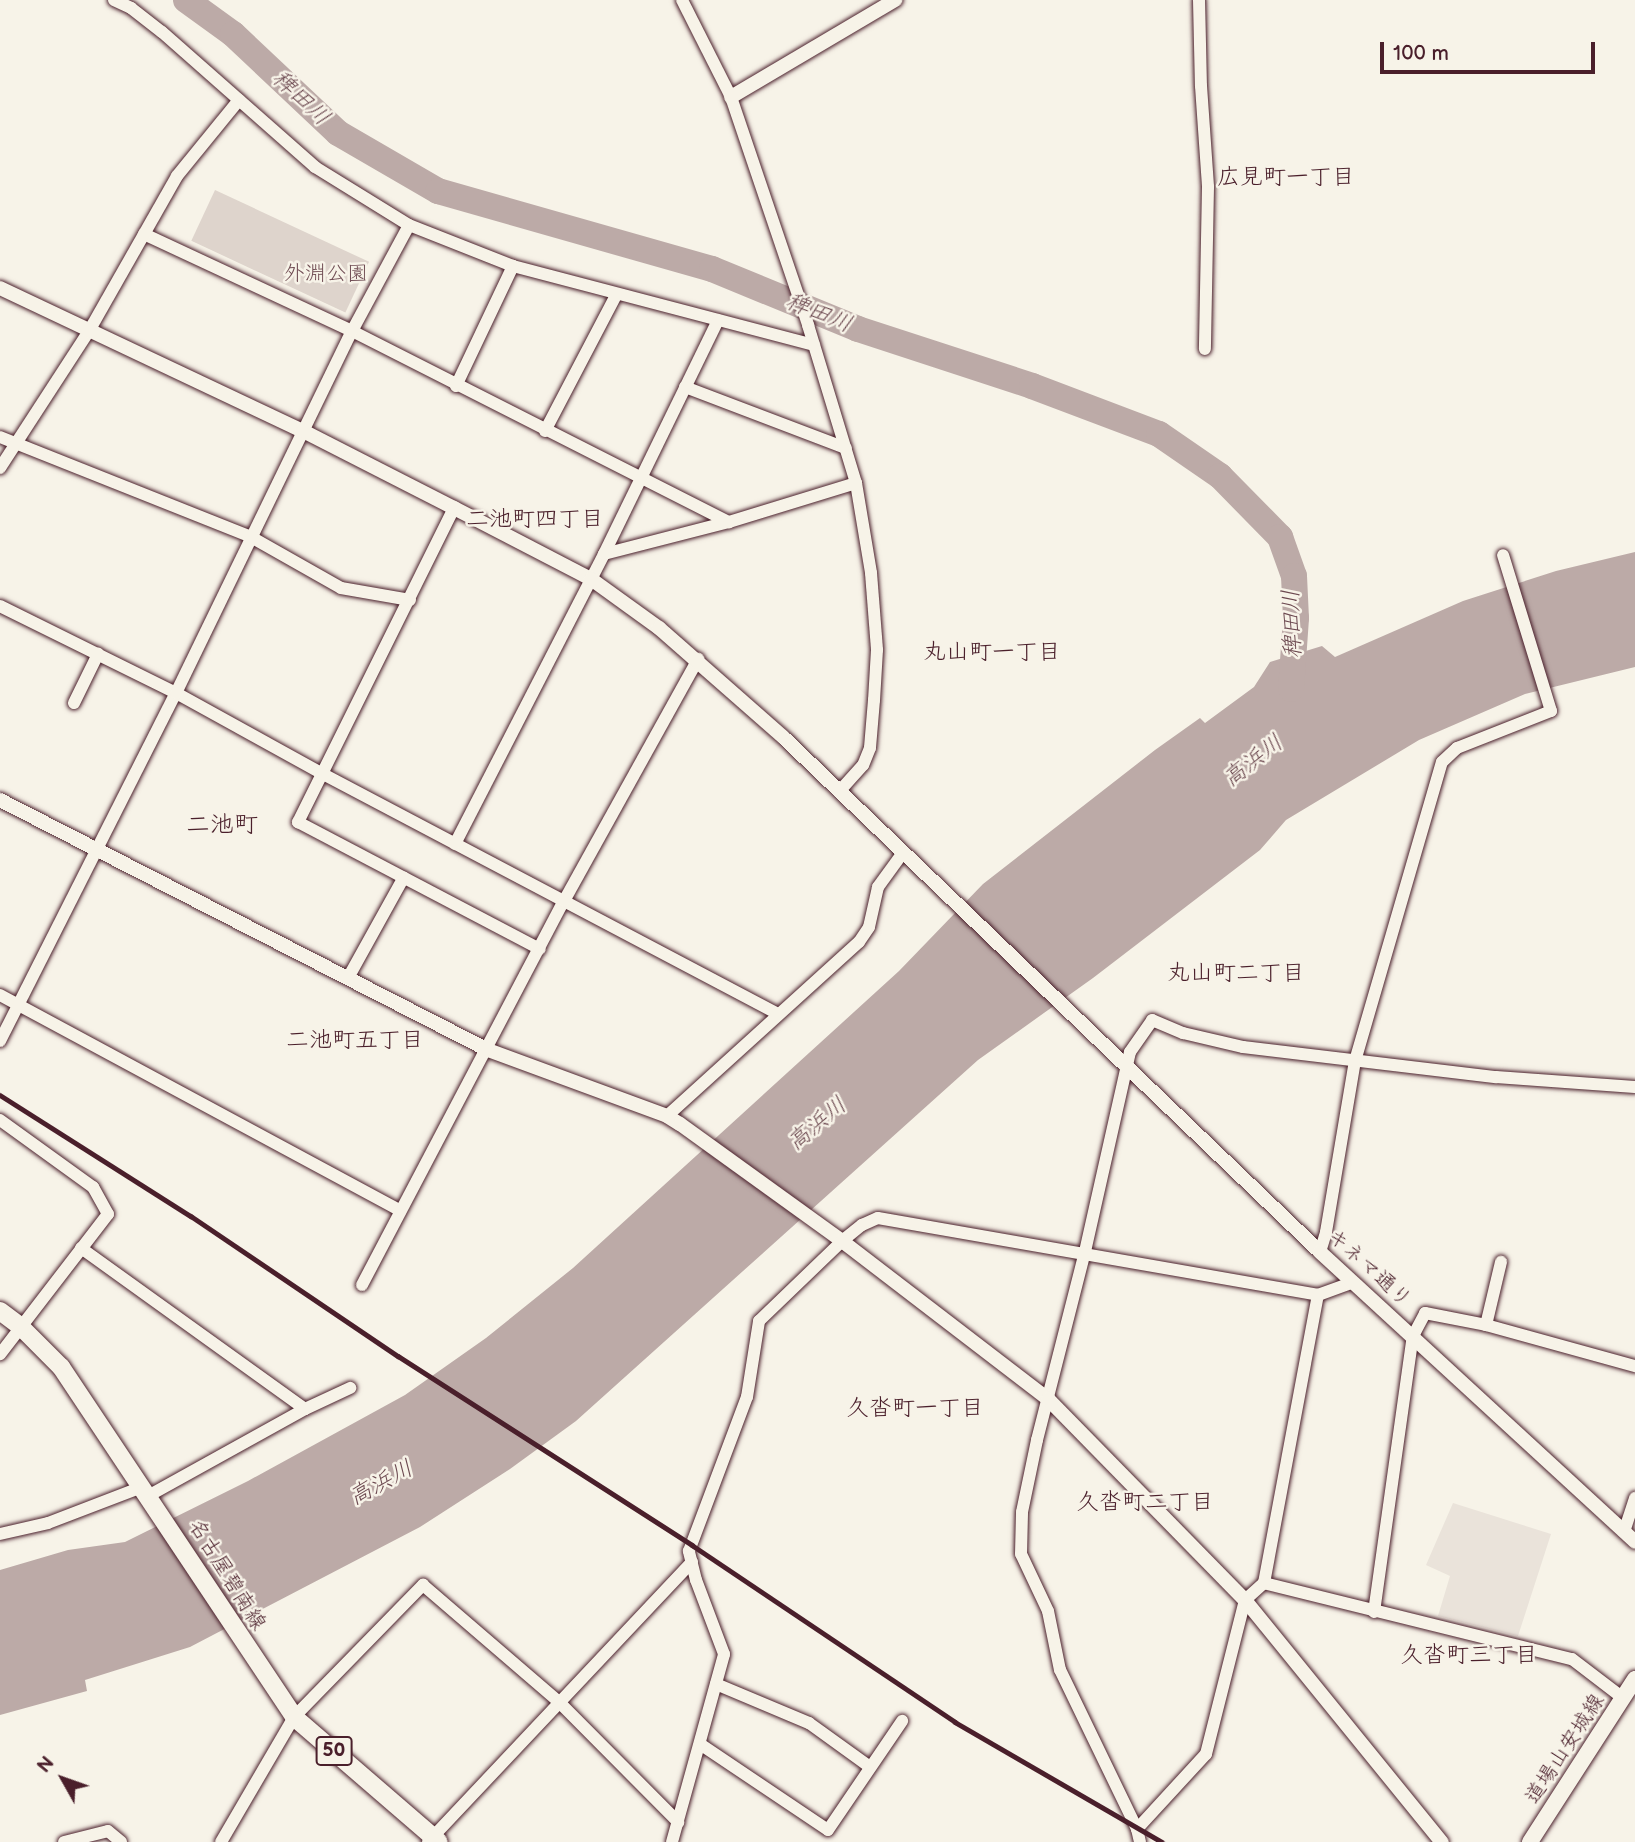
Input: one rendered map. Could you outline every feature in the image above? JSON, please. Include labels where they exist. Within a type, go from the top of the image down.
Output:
[{"type":"main road","name":"名古屋碧南線","points":[[0,1311],[61,1367],[169,1527],[244,1646],[294,1717],[434,1840]]},
{"type":"main road","name":"道場山安城線","points":[[1531,1842],[1631,1687]]},
{"type":"street","points":[[114,0],[152,24],[315,167],[409,225],[513,266],[814,345]]},
{"type":"street","points":[[681,0],[731,97],[808,326],[856,483],[871,573],[877,650],[875,687],[870,748],[863,765],[839,792]]},
{"type":"street","points":[[731,97],[895,0]]},
{"type":"street","points":[[1199,0],[1200,86],[1208,187],[1205,349]]},
{"type":"street","points":[[0,468],[89,331],[177,176],[239,100]]},
{"type":"street","points":[[0,1041],[176,693],[352,331],[409,225]]},
{"type":"street","points":[[144,233],[352,331],[729,522]]},
{"type":"street","points":[[456,386],[513,266]]},
{"type":"street","name":"キネマ通り","points":[[0,288],[303,431],[591,579],[698,659],[1320,1252],[1630,1537]]},
{"type":"street","points":[[545,431],[616,295]]},
{"type":"street","points":[[455,845],[604,554],[718,320]]},
{"type":"street","points":[[685,387],[846,448]]},
{"type":"street","points":[[0,437],[251,537],[341,588],[410,600]]},
{"type":"street","points":[[604,554],[729,522],[856,483]]},
{"type":"street","points":[[454,508],[298,822],[540,949]]},
{"type":"street","points":[[1320,1252],[1326,1232],[1354,1061],[1442,762],[1457,748],[1551,710],[1505,561]]},
{"type":"street","points":[[0,606],[176,693],[455,845],[778,1014]]},
{"type":"street","points":[[74,703],[98,654]]},
{"type":"street","points":[[362,1284],[488,1050],[564,901],[698,659]]},
{"type":"street","points":[[0,800],[488,1050],[667,1116],[842,1241],[1048,1399],[1245,1600],[1442,1842]]},
{"type":"street","points":[[667,1116],[859,942],[870,927],[878,887],[902,854]]},
{"type":"street","points":[[348,978],[404,877]]},
{"type":"street","points":[[0,996],[401,1211]]},
{"type":"street","points":[[1318,1295],[1264,1583],[1245,1600],[1206,1754],[1138,1836],[1060,1670],[1048,1611],[1021,1554],[1022,1512],[1130,1052],[1152,1020],[1183,1033],[1243,1047],[1496,1077],[1635,1087]]},
{"type":"street","points":[[0,1120],[93,1187],[108,1214],[0,1354]]},
{"type":"street","points":[[672,1842],[724,1654],[689,1551],[747,1397],[759,1321],[842,1241],[862,1225],[878,1218],[1318,1295],[1353,1282]]},
{"type":"street","points":[[81,1248],[305,1409]]},
{"type":"street","points":[[1486,1325],[1501,1262]]},
{"type":"street","points":[[1374,1612],[1413,1336],[1425,1313],[1486,1325],[1635,1366]]},
{"type":"street","points":[[0,1534],[48,1523],[145,1491],[350,1388]]},
{"type":"street","points":[[1630,1537],[1635,1498]]},
{"type":"street","points":[[434,1840],[692,1562]]},
{"type":"street","points":[[1264,1583],[1374,1612],[1572,1658],[1631,1687]]},
{"type":"street","points":[[221,1842],[294,1717],[423,1585],[560,1703],[678,1822]]},
{"type":"street","points":[[716,1684],[809,1723],[870,1767]]},
{"type":"street","points":[[699,1744],[828,1830],[902,1721]]},
{"type":"street","points":[[64,1842],[108,1831],[121,1842]]},
{"type":"shaded area","points":[[1453,1503],[1551,1534],[1518,1636],[1438,1616],[1450,1576],[1426,1565]]},
{"type":"green space","name":"外淵公園","points":[[215,190],[369,262],[345,313],[191,241]]},
{"type":"water","name":"高浜川","points":[[1635,552],[1635,667],[1525,694],[1419,740],[1286,820],[1260,850],[1093,978],[978,1060],[576,1421],[510,1469],[420,1527],[190,1647],[85,1680],[87,1691],[0,1715],[0,1570],[68,1550],[125,1542],[248,1481],[405,1395],[486,1338],[573,1268],[899,971],[983,884],[1155,750],[1200,718],[1205,723],[1254,687],[1270,662],[1322,646],[1335,657],[1463,601],[1556,571]]},
{"type":"waterway","name":"稗田川","points":[[186,0],[233,34],[338,133],[438,191],[712,269],[858,329],[1032,386],[1159,434],[1220,476],[1280,537],[1294,576],[1296,618],[1291,689]]},
{"type":"railway","points":[[0,1095],[191,1216],[398,1356],[692,1545],[955,1722],[1162,1842]]},
{"type":"district","name":"広見町一丁目","points":[[1286,177]]},
{"type":"district","name":"二池町四丁目","points":[[535,519]]},
{"type":"district","name":"丸山町一丁目","points":[[992,652]]},
{"type":"district","name":"二池町","points":[[222,825]]},
{"type":"district","name":"丸山町二丁目","points":[[1236,973]]},
{"type":"district","name":"二池町五丁目","points":[[355,1040]]},
{"type":"district","name":"久沓町一丁目","points":[[915,1408]]},
{"type":"district","name":"久沓町二丁目","points":[[1145,1502]]},
{"type":"district","name":"久沓町三丁目","points":[[1469,1655]]}]
